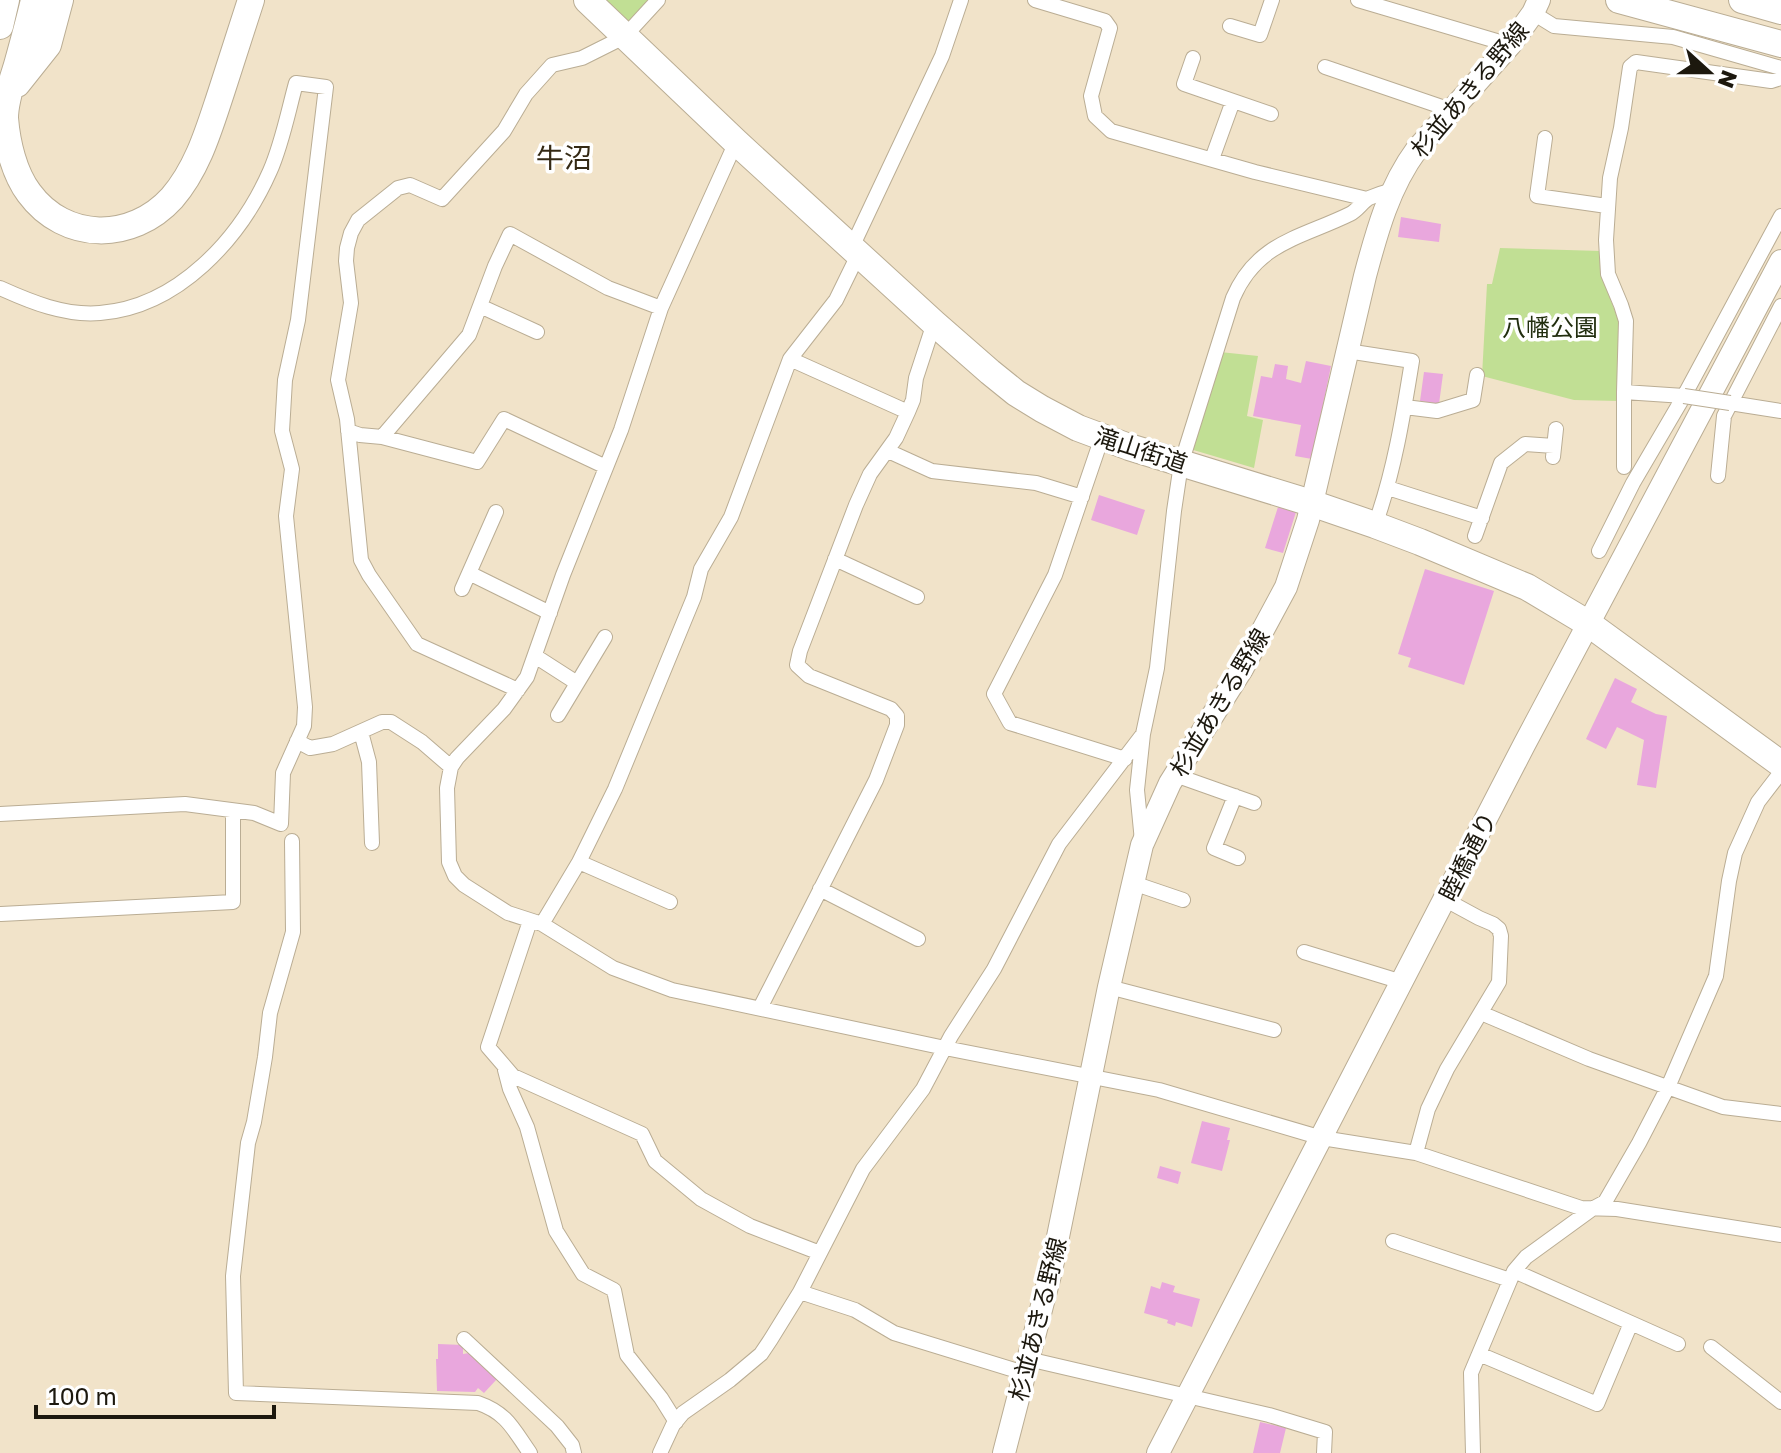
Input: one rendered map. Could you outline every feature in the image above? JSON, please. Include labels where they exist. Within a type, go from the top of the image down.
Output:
[{"type":"highway","points":[[0,26],[6,0]]},
{"type":"highway","points":[[21,0],[5,120],[11,155],[21,180],[23,200],[37,226],[50,236],[76,246],[92,248],[121,247],[138,242],[162,229],[193,198],[212,164],[266,0]]},
{"type":"highway","points":[[7,88],[34,0]]},
{"type":"highway","points":[[7,88],[39,29],[47,0]]},
{"type":"highway","points":[[7,88],[48,45],[60,0]]},
{"type":"highway","points":[[0,170],[6,187],[23,200],[77,227],[110,231],[148,218],[181,185],[205,141],[251,0]]},
{"type":"highway","name":"滝山街道","points":[[587,0],[736,142],[934,323],[1016,393],[1078,428],[1375,525],[1527,587],[1589,624],[1781,764]]},
{"type":"highway","points":[[1619,0],[1781,44]]},
{"type":"highway","points":[[1742,0],[1781,11]]},
{"type":"main road","name":"杉並あきる野線","points":[[1004,1453],[1051,1271],[1109,987],[1142,845],[1175,775],[1242,669],[1284,590],[1311,503],[1374,244],[1393,190],[1407,163],[1510,45],[1536,6]]},
{"type":"main road","name":"睦橋通り","points":[[1158,1453],[1444,899],[1781,261]]},
{"type":"street","points":[[518,690],[417,644],[361,560],[347,419],[338,380],[351,303],[347,248],[358,220],[398,188],[410,185],[442,199],[504,131],[526,94],[552,65],[582,58],[624,37],[658,0]]},
{"type":"street","points":[[820,1253],[750,1226],[701,1199],[655,1161],[642,1134],[513,1076],[488,1047],[536,923],[579,862],[615,789],[694,597],[701,569],[731,517],[790,359],[836,300],[855,250],[942,56],[961,0]]},
{"type":"street","points":[[1035,0],[1105,21],[1110,28],[1091,96],[1095,116],[1111,131],[1255,172],[1367,199]]},
{"type":"street","points":[[1230,26],[1260,35],[1272,0]]},
{"type":"street","points":[[1358,0],[1510,45]]},
{"type":"street","points":[[1536,6],[1554,26],[1673,37],[1781,68]]},
{"type":"street","points":[[1193,58],[1184,84],[1271,114]]},
{"type":"street","points":[[1624,467],[1626,321],[1608,274],[1606,240],[1610,178],[1630,67],[1636,62],[1771,81],[1781,78]]},
{"type":"street","points":[[1325,67],[1451,110]]},
{"type":"street","points":[[0,288],[49,308],[98,313],[123,310],[180,283],[224,245],[259,195],[272,168],[296,83],[326,87],[298,320],[285,380],[282,431],[292,469],[286,516],[305,707],[304,726],[283,773],[281,824],[254,813],[185,804],[0,814]]},
{"type":"street","points":[[1212,159],[1233,101]]},
{"type":"street","points":[[1545,138],[1537,196],[1607,206]]},
{"type":"street","points":[[736,142],[661,308],[621,430],[563,575],[527,677],[504,709],[451,767],[447,788],[447,829],[449,862],[455,876],[508,913],[536,923],[613,968],[672,990],[1159,1090],[1322,1138],[1416,1153],[1581,1208],[1617,1209],[1781,1235]]},
{"type":"street","points":[[1142,845],[1137,790],[1143,734],[1157,668],[1181,464],[1233,298],[1254,262],[1285,242],[1355,212],[1367,199],[1393,190]]},
{"type":"street","points":[[1599,551],[1633,483],[1684,396],[1781,216]]},
{"type":"street","points":[[382,437],[469,335],[510,234],[608,288],[661,308]]},
{"type":"street","points":[[480,306],[537,332]]},
{"type":"street","points":[[1718,476],[1724,416],[1781,306]]},
{"type":"street","points":[[760,1008],[876,780],[897,725],[897,716],[891,709],[809,676],[797,665],[842,538],[870,474],[888,451],[913,400],[916,378],[934,323]]},
{"type":"street","points":[[1347,351],[1412,361],[1388,488],[1375,525]]},
{"type":"street","points":[[790,359],[908,412]]},
{"type":"street","points":[[1405,407],[1437,411],[1473,400],[1477,375]]},
{"type":"street","points":[[1624,392],[1684,396],[1781,411]]},
{"type":"street","points":[[348,431],[477,462],[504,419],[606,467]]},
{"type":"street","points":[[1475,536],[1501,463],[1525,444],[1553,451],[1556,429]]},
{"type":"street","points":[[1102,437],[1055,575],[994,694],[1010,723],[1125,759]]},
{"type":"street","points":[[888,451],[932,471],[1036,483],[1082,497]]},
{"type":"street","points":[[1388,488],[1482,518]]},
{"type":"street","points":[[462,589],[496,512]]},
{"type":"street","points":[[835,559],[917,597]]},
{"type":"street","points":[[469,573],[550,613]]},
{"type":"street","points":[[558,715],[605,637]]},
{"type":"street","points":[[535,656],[577,683]]},
{"type":"street","points":[[297,741],[310,748],[333,744],[382,722],[391,722],[422,742],[451,767]]},
{"type":"street","points":[[361,732],[369,762],[372,843]]},
{"type":"street","points":[[660,1453],[683,1413],[761,1354],[800,1292],[863,1169],[923,1089],[994,969],[1059,844],[1143,734]]},
{"type":"street","points":[[1473,1453],[1471,1373],[1512,1276],[1526,1257],[1605,1202],[1617,1183],[1668,1087],[1716,976],[1735,853],[1758,802],[1781,772]]},
{"type":"street","points":[[1175,775],[1254,803]]},
{"type":"street","points":[[1235,796],[1214,848],[1238,858]]},
{"type":"street","points":[[1,914],[233,902],[233,811]]},
{"type":"street","points":[[292,841],[293,932],[270,1013],[265,1057],[248,1143],[233,1276],[236,1393],[478,1403],[504,1417],[530,1453]]},
{"type":"street","points":[[579,862],[670,902]]},
{"type":"street","points":[[1133,883],[1183,900]]},
{"type":"street","points":[[820,889],[918,939]]},
{"type":"street","points":[[1416,1153],[1428,1109],[1447,1069],[1499,982],[1499,929],[1444,899]]},
{"type":"street","points":[[1304,952],[1402,982]]},
{"type":"street","points":[[1109,987],[1274,1030]]},
{"type":"street","points":[[1481,1013],[1589,1059],[1723,1107],[1781,1114]]},
{"type":"street","points":[[504,1066],[510,1089],[527,1127],[556,1231],[583,1274],[614,1290],[627,1355],[676,1422]]},
{"type":"street","points":[[1393,1241],[1512,1276],[1678,1344]]},
{"type":"street","points":[[800,1292],[855,1310],[894,1333],[1026,1366],[1269,1415],[1325,1432],[1324,1453]]},
{"type":"street","points":[[1479,1354],[1597,1404],[1631,1323]]},
{"type":"street","points":[[464,1339],[548,1416],[572,1445],[574,1453]]},
{"type":"street","points":[[1711,1347],[1781,1402]]},
{"type":"green space","points":[[602,0],[650,0],[627,26]]},
{"type":"green space","name":"八幡公園","points":[[1500,248],[1601,251],[1603,280],[1620,324],[1619,401],[1574,400],[1482,376],[1487,284],[1492,284]]},
{"type":"green space","points":[[1220,352],[1258,356],[1247,416],[1263,420],[1254,468],[1190,449]]},
{"type":"building","points":[[1401,217],[1441,224],[1439,242],[1398,237]]},
{"type":"building","points":[[1306,361],[1331,366],[1312,459],[1295,456],[1301,425],[1253,416],[1261,376],[1272,378],[1275,364],[1288,366],[1286,379],[1301,383]]},
{"type":"building","points":[[1424,372],[1443,374],[1439,404],[1420,401]]},
{"type":"building","points":[[1099,495],[1145,510],[1137,535],[1091,520]]},
{"type":"building","points":[[1278,507],[1296,512],[1283,553],[1265,548]]},
{"type":"building","points":[[1425,569],[1494,591],[1464,685],[1408,667],[1411,658],[1398,654]]},
{"type":"building","points":[[1615,678],[1637,689],[1631,702],[1667,716],[1656,788],[1637,785],[1644,740],[1617,727],[1606,749],[1586,739]]},
{"type":"building","points":[[1202,1121],[1230,1128],[1222,1171],[1191,1163]]},
{"type":"building","points":[[1160,1166],[1181,1172],[1178,1184],[1157,1178]]},
{"type":"building","points":[[1162,1282],[1175,1286],[1173,1292],[1200,1299],[1192,1327],[1176,1322],[1175,1326],[1167,1323],[1168,1320],[1144,1313],[1151,1286],[1160,1289]]},
{"type":"building","points":[[438,1344],[463,1345],[463,1354],[469,1353],[497,1379],[484,1393],[478,1388],[475,1392],[437,1391]]},
{"type":"building","points":[[1260,1422],[1286,1428],[1280,1453],[1253,1453]]},
{"type":"district","name":"牛沼","points":[[564,157]]}]
